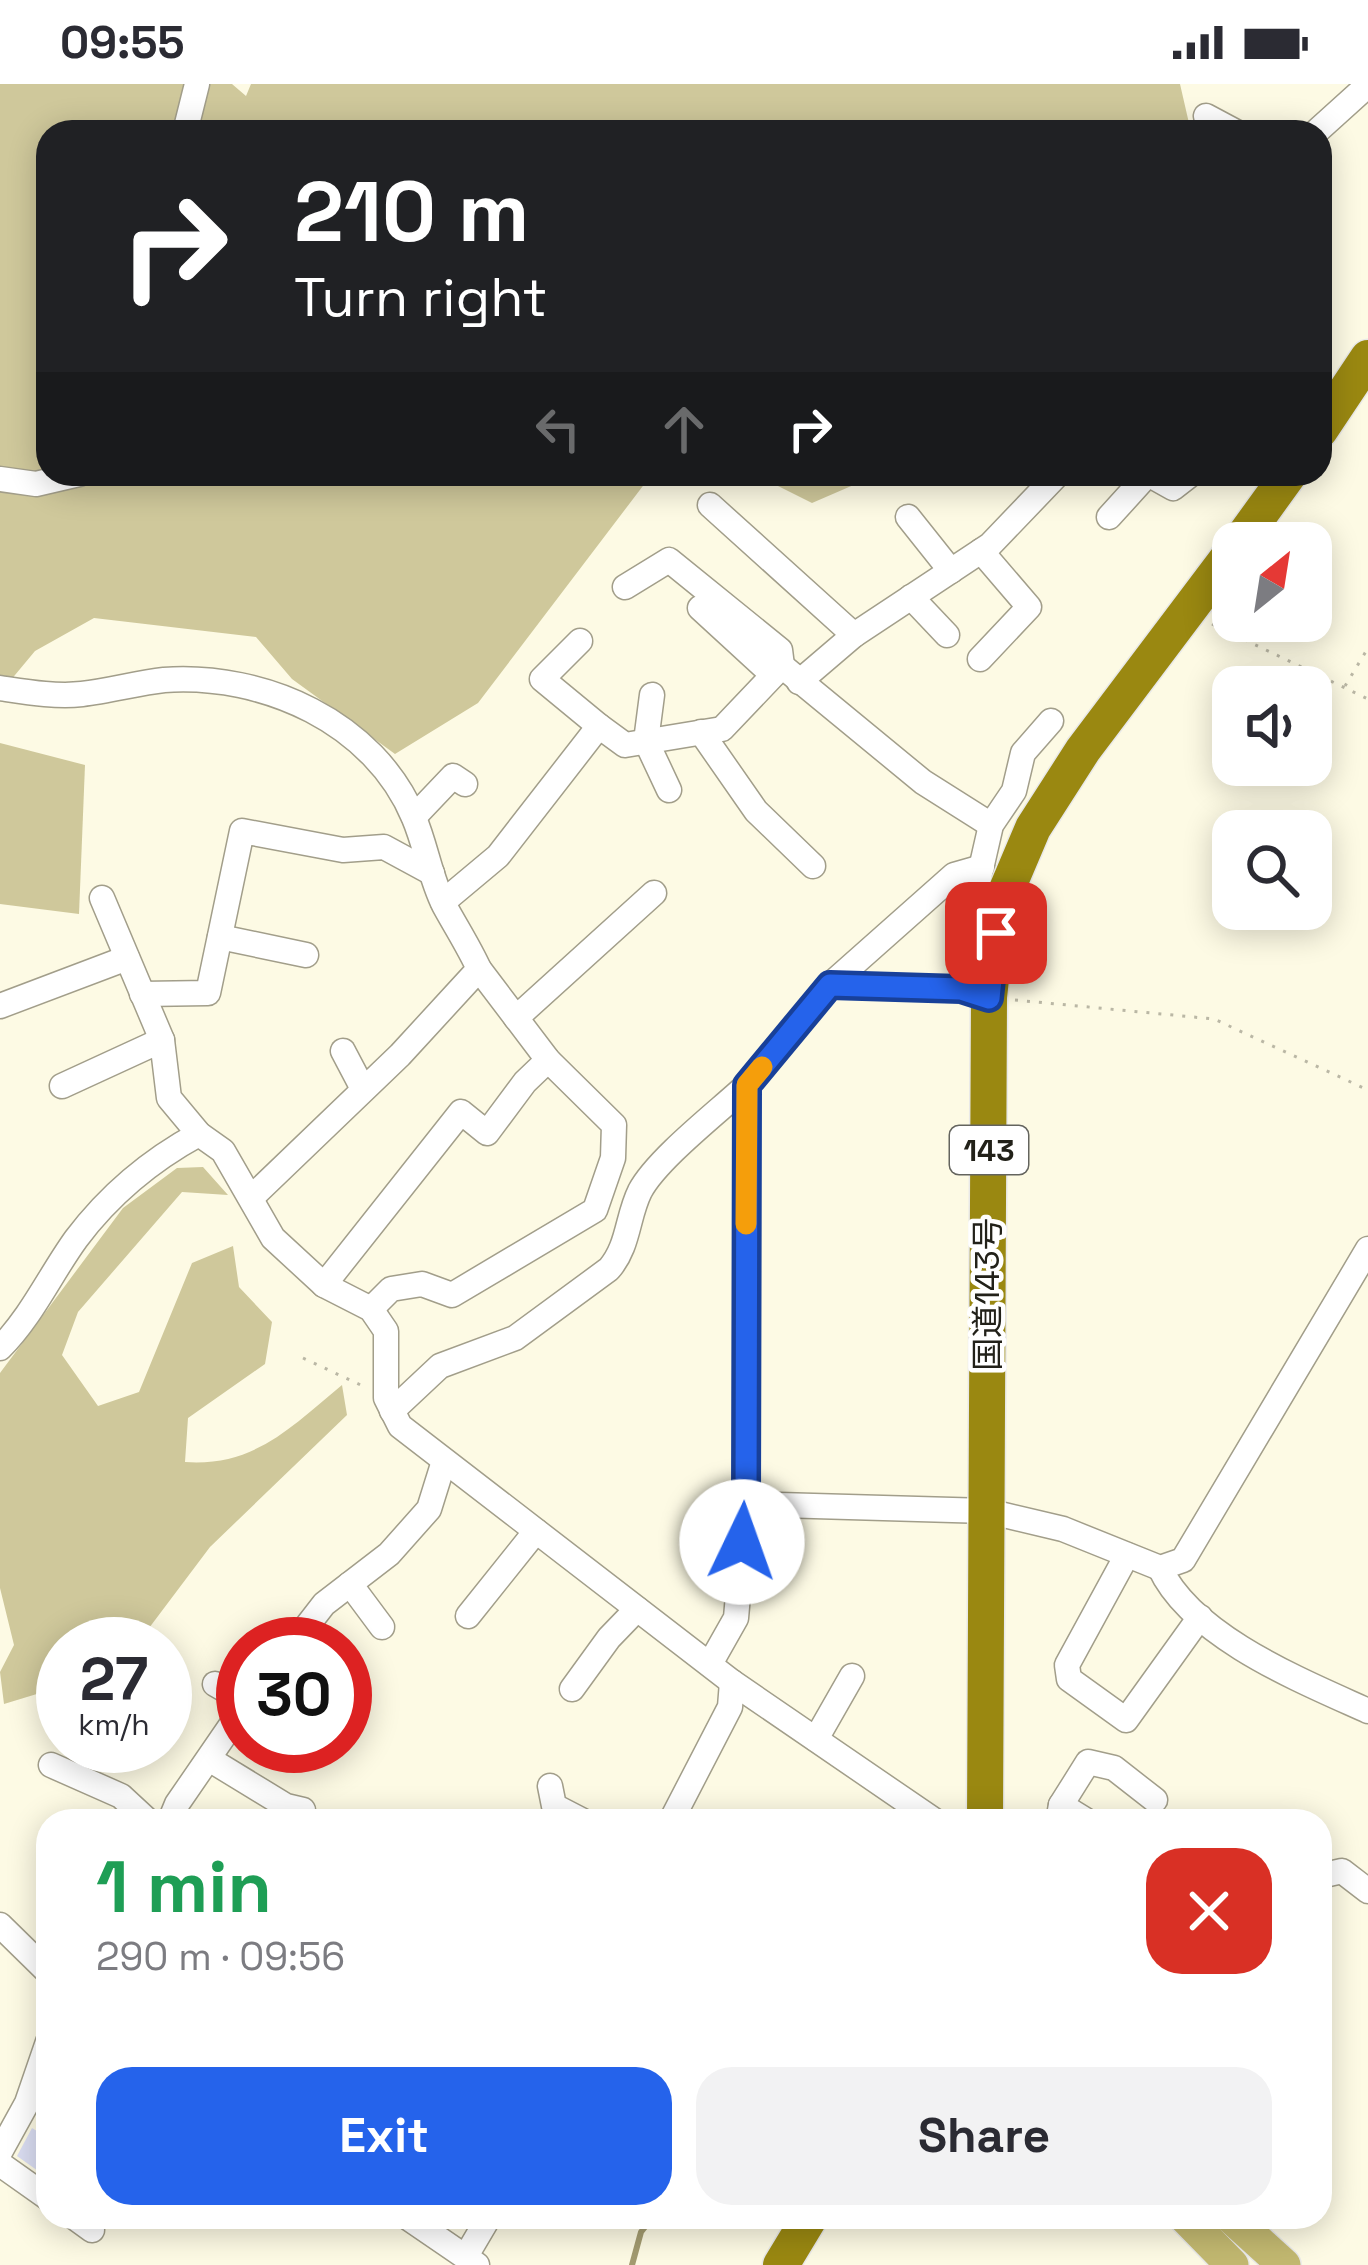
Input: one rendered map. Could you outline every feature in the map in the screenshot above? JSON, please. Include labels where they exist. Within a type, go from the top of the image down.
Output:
[{"type":"highway","points":[[1332,405],[1368,358]]},
{"type":"highway","points":[[1254,522],[1279,486]]},
{"type":"highway","name":"国道143号","points":[[985,1809],[987,1511],[975,993],[1005,894],[1033,828],[1083,750],[1212,581]]},
{"type":"highway","points":[[781,2265],[803,2229]]},
{"type":"main road","points":[[1197,2229],[1232,2265]]},
{"type":"main road","points":[[1244,2229],[1284,2265]]},
{"type":"street","points":[[188,120],[197,84]]},
{"type":"street","points":[[1329,120],[1368,85]]},
{"type":"street","points":[[1205,116],[1213,120]]},
{"type":"street","points":[[0,479],[36,484]]},
{"type":"street","points":[[580,641],[542,679],[625,745],[722,729],[784,674],[854,635],[981,551],[1046,486]]},
{"type":"street","points":[[1109,517],[1137,486]]},
{"type":"street","points":[[710,505],[854,635]]},
{"type":"street","points":[[908,517],[951,571]]},
{"type":"street","points":[[980,659],[1029,607],[981,551]]},
{"type":"street","points":[[625,587],[669,560],[780,650],[784,674]]},
{"type":"street","points":[[910,597],[947,635]]},
{"type":"street","points":[[700,608],[923,782],[992,825]]},
{"type":"street","points":[[0,688],[78,695],[165,680],[209,682],[282,694],[323,715],[395,782],[414,817],[443,902],[479,969],[548,1060],[614,1125],[613,1158],[595,1210],[452,1295],[422,1284],[391,1289],[371,1309]]},
{"type":"street","points":[[652,694],[646,741],[669,790]]},
{"type":"street","points":[[830,985],[975,993],[967,930],[992,825],[1014,791],[1023,753],[1051,721]]},
{"type":"street","points":[[443,902],[498,856],[599,726]]},
{"type":"street","points":[[701,732],[756,811],[813,866]]},
{"type":"street","points":[[414,817],[453,776],[465,784]]},
{"type":"street","points":[[142,994],[208,993],[242,831],[344,850],[384,847],[432,873]]},
{"type":"street","points":[[389,1404],[440,1366],[515,1338],[609,1269],[621,1256],[640,1191],[656,1171],[747,1085],[830,985],[954,875],[982,867]]},
{"type":"street","points":[[516,1018],[655,892]]},
{"type":"street","points":[[102,898],[162,1040],[170,1098],[199,1134],[223,1151],[273,1238],[324,1285],[371,1309],[386,1331],[389,1404],[400,1426],[732,1682],[918,1809]]},
{"type":"street","points":[[220,937],[306,955]]},
{"type":"street","points":[[0,1006],[127,958]]},
{"type":"street","points":[[251,1197],[479,969]]},
{"type":"street","points":[[62,1086],[162,1040]]},
{"type":"street","points":[[343,1051],[363,1089]]},
{"type":"street","points":[[324,1285],[460,1112],[488,1133],[525,1082],[548,1060]]},
{"type":"street","points":[[710,1664],[736,1618],[746,1504],[747,1085]]},
{"type":"street","points":[[0,1348],[42,1297],[76,1238],[133,1177],[160,1155],[199,1134]]},
{"type":"street","points":[[595,1210],[628,1230]]},
{"type":"street","points":[[746,1504],[987,1511],[1063,1529],[1160,1568],[1184,1560],[1368,1249]]},
{"type":"street","points":[[314,1617],[389,1554],[429,1509],[444,1461]]},
{"type":"street","points":[[469,1616],[536,1532]]},
{"type":"street","points":[[1127,1555],[1067,1664],[1069,1679],[1126,1720],[1200,1617]]},
{"type":"street","points":[[1160,1568],[1168,1587],[1241,1648],[1368,1711]]},
{"type":"street","points":[[350,1584],[382,1627]]},
{"type":"street","points":[[572,1690],[609,1638],[638,1609]]},
{"type":"street","points":[[816,1739],[852,1676]]},
{"type":"street","points":[[677,1809],[730,1707],[732,1682]]},
{"type":"street","points":[[174,1809],[216,1748]]},
{"type":"street","points":[[209,1759],[299,1809]]},
{"type":"street","points":[[1062,1809],[1088,1762],[1114,1768],[1155,1800]]},
{"type":"street","points":[[69,1773],[121,1796],[135,1809]]},
{"type":"street","points":[[550,1786],[558,1809]]},
{"type":"street","points":[[1332,1873],[1342,1871],[1368,1891]]},
{"type":"street","points":[[0,1925],[36,1960]]},
{"type":"street","points":[[0,2152],[11,2105],[36,2062]]},
{"type":"street","points":[[0,2164],[36,2190]]},
{"type":"street","points":[[425,2229],[472,2261],[484,2229]]},
{"type":"path","points":[[1189,613],[1368,699]]},
{"type":"path","points":[[1344,687],[1368,648]]},
{"type":"path","points":[[975,993],[1214,1019],[1368,1090]]},
{"type":"path","points":[[304,1358],[389,1404]]},
{"type":"shaded area","points":[[0,84],[232,84],[246,96],[251,84],[1180,84],[1188,120],[36,120],[36,486],[643,486],[478,703],[395,754],[292,679],[256,637],[94,618],[35,651],[0,693]]},
{"type":"shaded area","points":[[778,486],[851,486],[812,503]]},
{"type":"shaded area","points":[[0,743],[85,765],[79,914],[0,904]]},
{"type":"shaded area","points":[[203,1167],[228,1195],[182,1192],[78,1312],[62,1355],[98,1406],[139,1392],[192,1263],[233,1246],[239,1287],[272,1322],[265,1364],[188,1418],[185,1462],[210,1462],[252,1451],[289,1429],[342,1385],[347,1415],[210,1547],[157,1617],[36,1617],[36,1694],[4,1704],[0,1672],[14,1645],[0,1588],[0,1373],[123,1208],[177,1168]]},
{"type":"building","points":[[32,2128],[36,2130],[36,2169],[17,2156]]},
{"type":"waterway","points":[[632,2265],[643,2229]]},
{"type":"slow traffic","points":[[746,1224],[747,1085],[762,1067]]},
{"type":"route","points":[[742,1542],[747,1085],[830,985],[961,989],[989,998],[996,933]]}]
